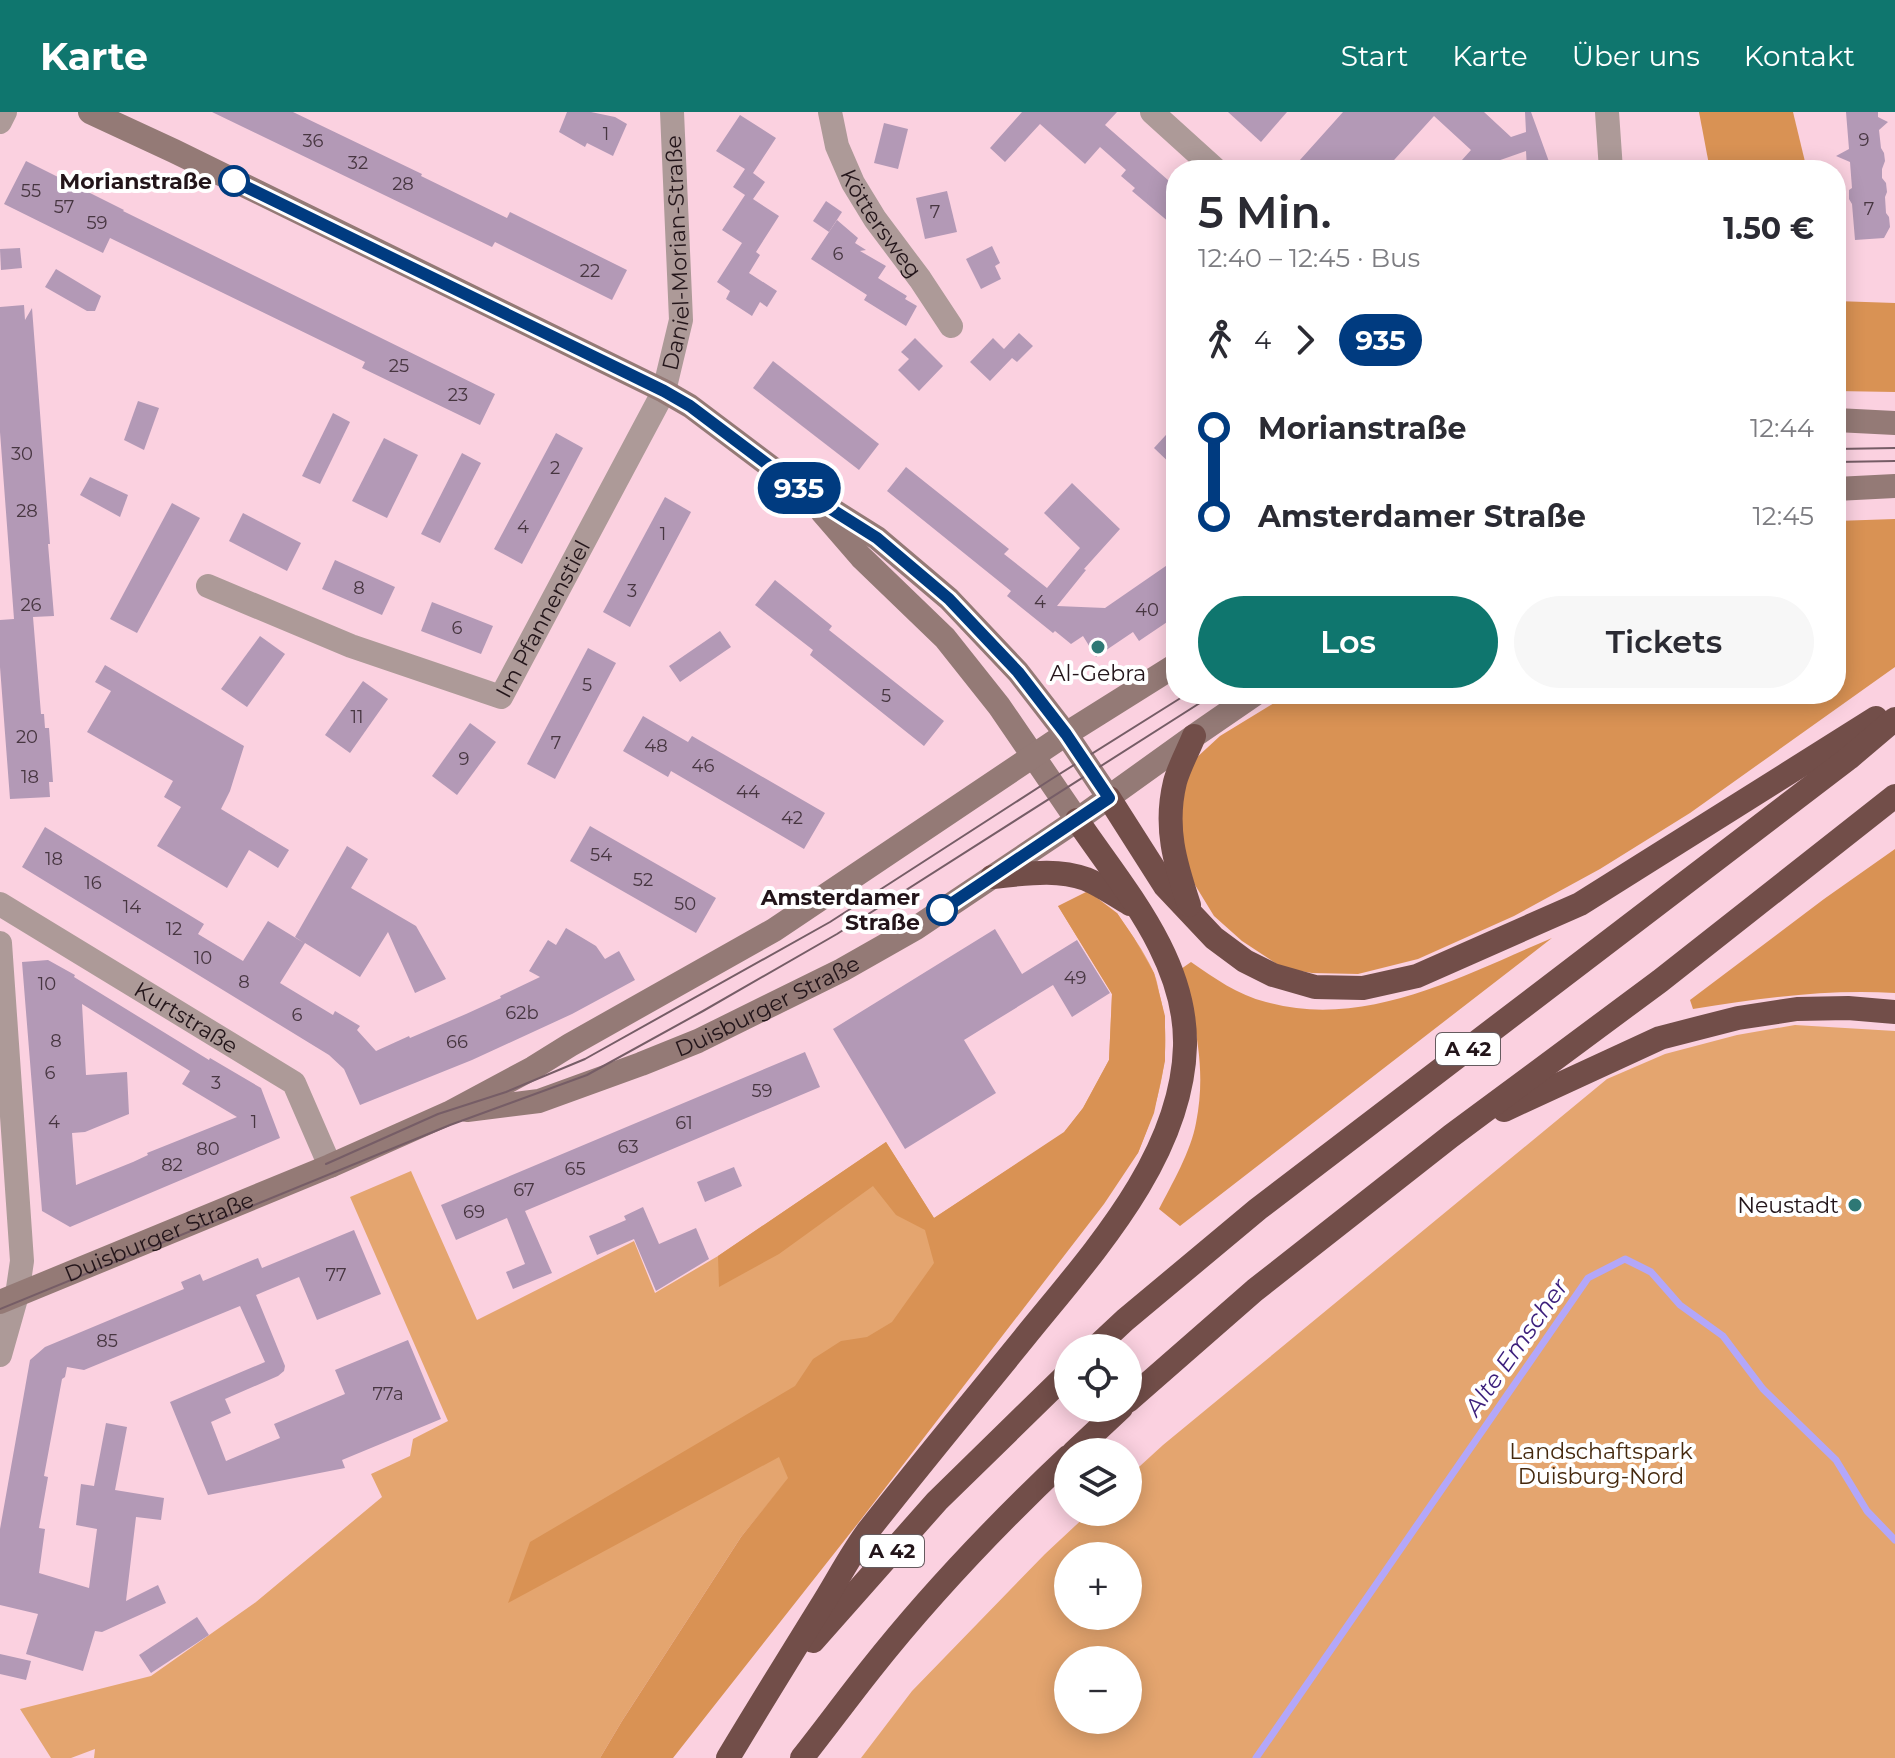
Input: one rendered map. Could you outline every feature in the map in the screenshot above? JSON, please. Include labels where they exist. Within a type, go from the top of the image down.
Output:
[{"type":"highway","points":[[1109,798],[1165,886],[1214,938],[1245,961],[1273,975],[1315,987],[1363,988],[1417,976],[1580,904],[1846,749],[1895,706]]},
{"type":"highway","name":"A 42","points":[[1110,1334],[1258,1209],[1846,749],[1895,719]]},
{"type":"highway","points":[[1193,915],[1176,866],[1169,825],[1175,782],[1194,736]]},
{"type":"highway","name":"A 42","points":[[1142,1389],[1255,1290],[1451,1136],[1660,981],[1895,796]]},
{"type":"highway","points":[[731,1752],[866,1534],[1112,1226],[1153,1161],[1171,1124],[1179,1093],[1185,1045],[1180,996],[1157,938],[1077,820]]},
{"type":"highway","points":[[992,877],[1053,872],[1070,875],[1088,880],[1138,908]]},
{"type":"highway","points":[[1451,1136],[1601,1063],[1660,1038],[1738,1018],[1797,1009],[1848,1008],[1895,1012]]},
{"type":"highway","name":"A 42","points":[[731,1752],[817,1636],[937,1501],[1054,1387]]},
{"type":"highway","points":[[1089,1438],[1106,1422]]},
{"type":"highway","name":"A 42","points":[[802,1758],[871,1668],[947,1579],[1054,1470]]},
{"type":"main road","points":[[90,112],[690,406],[804,492],[877,538],[949,599],[1018,672],[1066,734],[1109,798]]},
{"type":"main road","points":[[1846,421],[1895,423]]},
{"type":"main road","points":[[1846,488],[1895,486]]},
{"type":"main road","points":[[804,492],[861,557],[945,638],[999,706],[1077,820]]},
{"type":"main road","name":"Duisburger Straße","points":[[9,1298],[330,1166],[449,1113],[533,1068],[774,930],[1066,734],[1166,671]]},
{"type":"main road","name":"Duisburger Straße","points":[[449,1113],[539,1101],[641,1064],[698,1041],[842,970],[916,928],[1109,798],[1240,704]]},
{"type":"street","points":[[0,122],[5,112]]},
{"type":"street","name":"Daniel-Morian-Straße","points":[[664,391],[681,320],[672,112]]},
{"type":"street","name":"Köttersweg","points":[[830,112],[837,146],[853,183],[951,326]]},
{"type":"street","points":[[1152,112],[1205,160]]},
{"type":"street","points":[[1607,112],[1610,160]]},
{"type":"street","name":"Im Pfannenstiel","points":[[208,586],[351,646],[501,697],[664,391]]},
{"type":"street","name":"Kurtstraße","points":[[0,904],[294,1083],[330,1166]]},
{"type":"street","points":[[0,943],[9,1219],[22,1261],[9,1298],[0,1355]]},
{"type":"green space","points":[[1058,906],[1117,913],[1156,977],[1164,1016],[1165,1056],[1158,1095],[1138,1153],[789,1478],[741,1537],[600,1758],[94,1758],[95,1749],[71,1758],[51,1758],[20,1709],[151,1676],[256,1602],[382,1497],[371,1474],[410,1456],[413,1439],[448,1421],[350,1197],[411,1171],[477,1320],[634,1241],[655,1293],[718,1256],[886,1142],[934,1218],[1064,1133],[1083,1108],[1109,1060],[1112,994]]},
{"type":"green space","name":"Landschaftspark Duisburg-Nord","points":[[1795,1025],[1895,1031],[1895,1758],[861,1758],[912,1691],[1054,1546],[1054,1630],[1142,1630],[1142,1542],[1058,1542],[1075,1526],[1142,1526],[1142,1464],[1163,1445],[1607,1079],[1665,1054],[1737,1035]]},
{"type":"shaded area","points":[[1699,112],[1793,112],[1805,160],[1708,160]]},
{"type":"shaded area","points":[[1846,301],[1895,303],[1895,392],[1846,391]]},
{"type":"shaded area","points":[[1895,519],[1895,667],[1846,702],[1846,521]]},
{"type":"shaded area","points":[[1273,704],[1843,704],[1690,813],[1600,869],[1514,916],[1418,959],[1358,974],[1312,973],[1283,968],[1242,941],[1214,916],[1192,880],[1180,837],[1180,794],[1194,760],[1220,736]]},
{"type":"shaded area","points":[[1895,849],[1895,993],[1794,995],[1693,1009],[1690,1000]]},
{"type":"shaded area","points":[[1088,891],[1117,913],[1134,938],[1154,973],[1165,1016],[1165,1061],[1154,1113],[1138,1153],[1104,1204],[673,1758],[600,1758],[741,1537],[788,1478],[779,1457],[508,1603],[530,1542],[795,1386],[813,1359],[841,1341],[867,1337],[892,1322],[934,1263],[925,1230],[896,1215],[873,1186],[779,1254],[719,1287],[718,1256],[886,1142],[934,1218],[1064,1132],[1083,1108],[1109,1060],[1112,994],[1058,906]]},
{"type":"shaded area","points":[[1552,938],[1180,1226],[1159,1209],[1190,1145],[1199,1103],[1198,1045],[1181,969],[1191,962],[1256,999],[1303,1009],[1340,1009],[1377,1004],[1449,982]]},
{"type":"building","points":[[212,112],[293,112],[507,218],[510,212],[627,270],[612,300],[495,242],[492,247]]},
{"type":"building","points":[[567,112],[591,112],[615,117],[627,124],[613,156],[587,143],[585,147],[559,132]]},
{"type":"building","points":[[1022,112],[1117,112],[1105,125],[1166,178],[1166,220],[1132,191],[1135,188],[1121,176],[1126,170],[1100,147],[1085,164],[1040,124],[1005,162],[990,148]]},
{"type":"building","points":[[1228,112],[1287,112],[1261,142]]},
{"type":"building","points":[[1343,112],[1484,112],[1511,137],[1526,132],[1525,112],[1531,112],[1548,160],[1526,160],[1526,151],[1500,160],[1462,160],[1471,150],[1434,116],[1394,160],[1300,160]]},
{"type":"building","points":[[1846,112],[1878,112],[1878,117],[1888,122],[1879,130],[1885,161],[1882,178],[1886,183],[1886,213],[1890,227],[1884,238],[1855,240],[1849,199],[1852,188],[1850,162],[1836,156],[1849,149]]},
{"type":"building","points":[[740,115],[776,138],[753,173],[765,182],[753,199],[779,216],[756,252],[760,255],[749,273],[777,291],[767,307],[760,302],[752,316],[726,299],[730,291],[717,282],[742,243],[722,230],[745,195],[733,187],[745,169],[716,151]]},
{"type":"building","points":[[884,123],[908,129],[898,169],[874,163]]},
{"type":"building","points":[[26,161],[495,394],[480,425],[362,368],[365,362],[110,238],[103,253],[4,204]]},
{"type":"building","points":[[947,191],[957,232],[925,239],[916,198]]},
{"type":"building","points":[[826,201],[842,212],[829,232],[813,221]]},
{"type":"building","points":[[837,220],[858,238],[855,243],[866,250],[860,251],[886,266],[878,278],[917,306],[906,326],[864,300],[867,295],[811,259]]},
{"type":"building","points":[[992,246],[1000,263],[995,266],[1001,279],[981,289],[966,259]]},
{"type":"building","points":[[20,248],[22,268],[1,270],[0,249]]},
{"type":"building","points":[[56,269],[101,296],[95,311],[87,311],[45,287]]},
{"type":"building","points":[[24,305],[25,320],[32,308],[50,544],[54,616],[33,617],[41,714],[44,714],[45,728],[49,728],[53,782],[49,782],[50,797],[10,799],[0,667],[0,620],[14,619],[0,432],[0,307]]},
{"type":"building","points":[[1019,333],[1033,346],[1017,362],[1012,358],[990,381],[970,362],[993,338],[1004,349]]},
{"type":"building","points":[[915,338],[943,366],[919,391],[898,370],[909,359],[901,352]]},
{"type":"building","points":[[773,361],[879,444],[859,470],[753,388]]},
{"type":"building","points":[[138,401],[159,408],[144,450],[124,440]]},
{"type":"building","points":[[333,413],[350,422],[320,484],[302,476]]},
{"type":"building","points":[[556,433],[583,448],[522,564],[494,549]]},
{"type":"building","points":[[1166,435],[1166,459],[1154,448]]},
{"type":"building","points":[[384,438],[418,455],[387,518],[352,501]]},
{"type":"building","points":[[462,453],[481,463],[440,543],[421,534]]},
{"type":"building","points":[[906,467],[1009,549],[1004,554],[1047,588],[1080,548],[1044,513],[1072,483],[1120,529],[1084,569],[1057,606],[1105,608],[1166,566],[1166,623],[1139,641],[1133,632],[1096,657],[1083,636],[1071,644],[1055,631],[1053,633],[1007,596],[1011,591],[887,491]]},
{"type":"building","points":[[90,477],[128,495],[120,517],[80,495]]},
{"type":"building","points":[[665,497],[691,512],[630,627],[603,612]]},
{"type":"building","points":[[172,503],[200,518],[137,633],[110,619]]},
{"type":"building","points":[[243,513],[301,543],[287,571],[229,541]]},
{"type":"building","points":[[335,560],[395,587],[382,615],[322,589]]},
{"type":"building","points":[[775,580],[832,626],[829,630],[944,721],[924,746],[810,655],[813,650],[755,605]]},
{"type":"building","points":[[432,602],[493,626],[481,654],[421,631]]},
{"type":"building","points":[[720,631],[731,647],[680,682],[669,666]]},
{"type":"building","points":[[260,636],[285,654],[247,707],[221,689]]},
{"type":"building","points":[[588,648],[616,663],[555,779],[527,764]]},
{"type":"building","points":[[105,665],[244,746],[221,809],[289,850],[278,868],[249,850],[227,888],[157,846],[181,807],[164,797],[173,781],[87,732],[111,691],[95,682]]},
{"type":"building","points":[[363,681],[388,699],[350,753],[325,735]]},
{"type":"building","points":[[643,716],[688,742],[692,736],[825,813],[804,849],[671,771],[668,777],[623,751]]},
{"type":"building","points":[[470,723],[496,742],[457,795],[432,776]]},
{"type":"building","points":[[590,826],[716,898],[696,933],[570,861]]},
{"type":"building","points":[[45,827],[204,924],[198,934],[243,961],[268,921],[304,943],[295,937],[347,846],[368,859],[351,888],[416,926],[446,979],[415,993],[388,932],[360,977],[305,943],[280,983],[333,1015],[335,1011],[360,1026],[357,1030],[376,1051],[466,1014],[540,977],[529,971],[548,940],[556,945],[566,928],[596,946],[605,959],[619,951],[635,980],[572,1014],[472,1060],[360,1105],[344,1069],[329,1055],[22,867]]},
{"type":"building","points":[[995,929],[1022,974],[1077,940],[1110,993],[1072,1017],[1053,985],[964,1040],[996,1093],[905,1149],[833,1029]]},
{"type":"building","points":[[48,960],[209,1060],[261,1088],[280,1138],[70,1227],[42,1211],[22,962]],"holes":[[[82,1004],[190,1071],[182,1084],[237,1117],[76,1185],[72,1133],[85,1132],[129,1114],[127,1072],[86,1075]]]},
{"type":"building","points":[[805,1052],[820,1087],[525,1211],[552,1273],[513,1289],[506,1272],[525,1264],[507,1218],[456,1240],[441,1205]]},
{"type":"building","points":[[734,1167],[742,1186],[705,1202],[697,1182]]},
{"type":"building","points":[[643,1207],[659,1244],[696,1228],[709,1259],[656,1291],[634,1239],[597,1255],[589,1236],[626,1220],[624,1216]]},
{"type":"building","points":[[354,1230],[381,1294],[317,1320],[299,1277],[256,1295],[285,1366],[278,1376],[225,1399],[231,1413],[211,1422],[226,1461],[280,1438],[274,1424],[345,1394],[335,1370],[408,1340],[441,1419],[342,1460],[345,1468],[208,1495],[170,1402],[265,1362],[240,1306],[84,1370],[67,1367],[62,1379],[44,1476],[48,1477],[39,1528],[45,1529],[39,1573],[89,1588],[97,1529],[76,1525],[81,1484],[94,1486],[106,1423],[127,1427],[115,1490],[164,1498],[161,1520],[136,1517],[126,1601],[158,1585],[166,1603],[102,1632],[95,1631],[83,1671],[26,1654],[38,1614],[0,1605],[0,1529],[30,1360],[45,1347],[184,1289],[181,1282],[200,1274],[203,1281],[258,1258],[262,1268]]},
{"type":"building","points":[[197,1617],[209,1635],[151,1673],[139,1655]]},
{"type":"building","points":[[0,1654],[31,1661],[26,1680],[0,1674]]},
{"type":"waterway","name":"Alte Emscher","points":[[1256,1758],[1588,1278],[1625,1259],[1651,1272],[1680,1305],[1723,1336],[1763,1389],[1836,1460],[1867,1511],[1895,1540]]},
{"type":"tram line","points":[[1846,449],[1895,448]]},
{"type":"tram line","points":[[1846,462],[1895,461]]},
{"type":"tram line","points":[[326,1164],[438,1114],[506,1092],[585,1059],[830,922],[1171,704]]},
{"type":"tram line","points":[[0,1309],[450,1125],[587,1075],[837,934],[1198,704]]},
{"type":"bus line","name":"935","points":[[234,181],[690,406],[804,492],[877,538],[949,599],[1018,672],[1066,734],[1109,798],[942,910]]},
{"type":"place","name":"Morianstraße","points":[[234,181]]},
{"type":"place","name":"Al-Gebra","points":[[1098,647]]},
{"type":"place","name":"Amsterdamer Straße","points":[[942,910]]},
{"type":"place","name":"Neustadt","points":[[1855,1205]]}]
